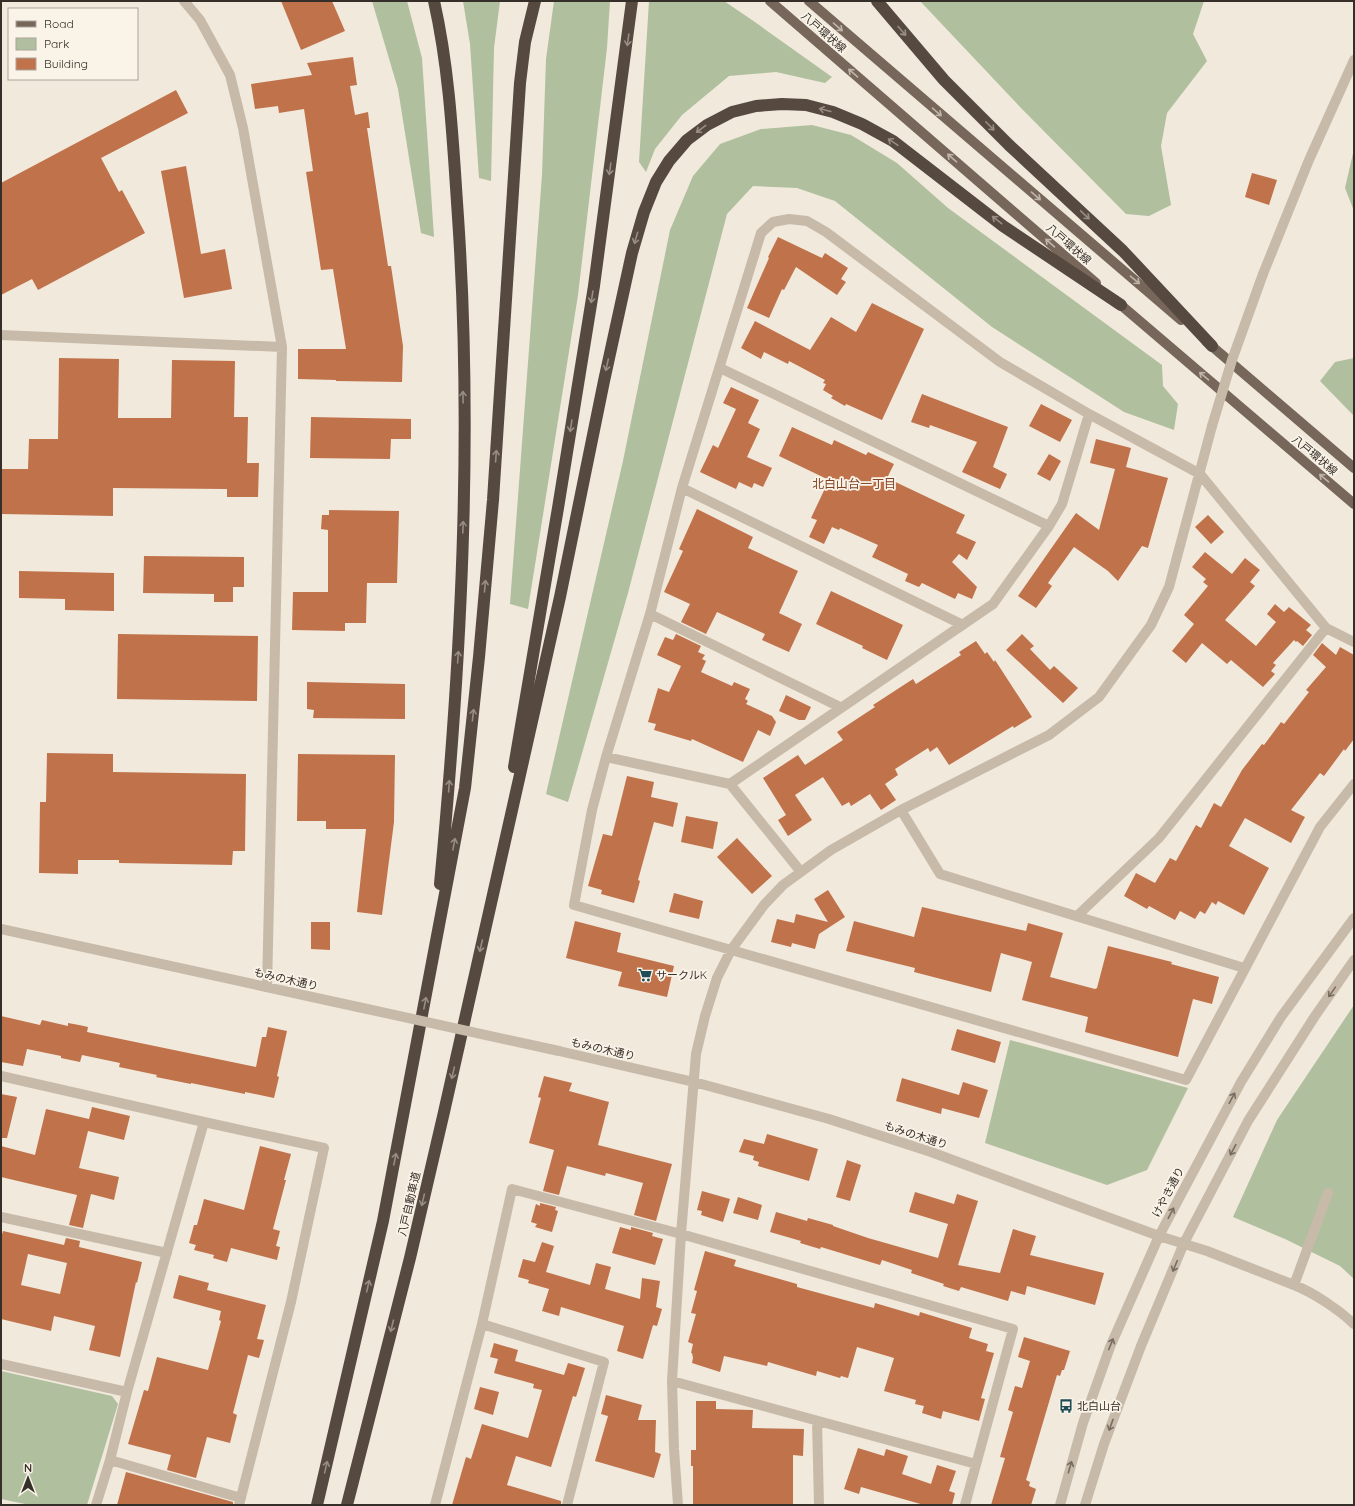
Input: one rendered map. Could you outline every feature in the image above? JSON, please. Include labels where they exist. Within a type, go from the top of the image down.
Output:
[{"type":"highway","points":[[432,964],[450,779],[459,638],[464,488],[462,285],[453,142],[442,35],[434,1]]},
{"type":"highway","points":[[432,964],[466,773],[479,657],[493,500],[520,83],[525,42],[535,1]]},
{"type":"highway","points":[[490,908],[594,286],[632,1]]},
{"type":"highway","points":[[877,1],[944,80],[1009,145],[1123,250],[1212,346]]},
{"type":"highway","points":[[490,908],[560,597],[604,380],[632,253],[644,212],[656,182],[669,161],[687,140],[707,125],[732,112],[756,106],[782,104],[806,105],[833,112],[862,124],[893,141],[1003,226],[1122,305]]},
{"type":"highway","name":"八戸自動車道","points":[[347,1505],[410,1258],[490,908]]},
{"type":"highway","name":"八戸自動車道","points":[[317,1505],[383,1222],[432,964]]},
{"type":"main road","name":"八戸環状線","points":[[770,1],[1354,504]]},
{"type":"main road","name":"八戸環状線","points":[[809,1],[1354,468]]},
{"type":"street","points":[[184,1],[200,20],[230,75],[243,128],[282,347],[267,986]]},
{"type":"street","points":[[678,1505],[674,1449],[672,1381],[681,1234],[696,1054],[705,1016],[717,978],[730,950],[764,905],[783,885],[831,850],[902,810],[1049,735],[1099,697],[1151,625],[1166,593],[1212,426],[1232,360],[1264,274],[1310,160],[1354,60]]},
{"type":"street","points":[[1354,642],[1326,628],[1200,474],[1089,414],[1000,362],[826,232],[807,220],[789,219],[774,222],[761,233],[682,488],[650,614],[606,757],[592,810],[574,905],[1186,1080],[1320,827],[1354,784]]},
{"type":"street","points":[[1,335],[282,347]]},
{"type":"street","points":[[720,368],[1049,526]]},
{"type":"street","points":[[730,784],[992,604],[1049,526],[1062,504],[1089,414]]},
{"type":"street","points":[[682,488],[963,625]]},
{"type":"street","points":[[650,614],[840,707]]},
{"type":"street","points":[[1077,916],[1159,838],[1326,628]]},
{"type":"street","points":[[606,757],[730,784],[801,872]]},
{"type":"street","points":[[902,810],[940,874],[1244,968]]},
{"type":"street","name":"けやき通り","points":[[1060,1505],[1083,1423],[1110,1347],[1159,1236],[1245,1076],[1281,1017],[1354,918]]},
{"type":"street","name":"もみの木通り","points":[[1,929],[559,1051],[694,1082],[829,1119],[931,1152],[1159,1236],[1184,1243],[1302,1288],[1345,1316],[1354,1324]]},
{"type":"street","points":[[1085,1505],[1104,1444],[1138,1353],[1184,1243],[1248,1121],[1315,1016],[1354,960]]},
{"type":"street","points":[[1,1076],[324,1148],[291,1302],[240,1501],[110,1460]]},
{"type":"street","points":[[96,1505],[110,1460],[204,1122]]},
{"type":"street","points":[[435,1505],[482,1324],[512,1189],[681,1234],[1013,1329],[965,1505]]},
{"type":"street","points":[[1294,1285],[1328,1193]]},
{"type":"street","points":[[1,1217],[167,1253]]},
{"type":"street","points":[[482,1324],[604,1362],[567,1505]]},
{"type":"street","points":[[1,1364],[128,1392]]},
{"type":"street","points":[[672,1381],[976,1464]]},
{"type":"street","points":[[817,1421],[819,1505]]},
{"type":"green space","points":[[372,1],[407,1],[422,58],[434,237],[421,233],[398,89]]},
{"type":"green space","points":[[463,1],[500,1],[494,48],[491,181],[479,178],[470,44]]},
{"type":"green space","points":[[554,1],[610,1],[607,48],[578,295],[528,609],[510,604],[542,175],[546,59]]},
{"type":"green space","points":[[649,1],[724,1],[832,77],[825,83],[776,72],[729,76],[682,115],[655,149],[646,172],[639,162]]},
{"type":"green space","points":[[920,1],[1204,1],[1193,34],[1207,61],[1167,113],[1161,146],[1171,205],[1149,216],[1126,214],[1021,108]]},
{"type":"green space","points":[[812,125],[851,135],[897,163],[948,208],[1162,365],[1163,386],[1178,404],[1174,430],[1124,412],[992,327],[835,201],[797,188],[753,186],[727,214],[628,593],[568,802],[546,794],[623,461],[670,230],[693,176],[720,144],[761,129]]},
{"type":"green space","points":[[1354,149],[1354,211],[1345,188]]},
{"type":"green space","points":[[1354,358],[1354,416],[1320,381],[1335,362]]},
{"type":"green space","points":[[1354,1005],[1354,1279],[1340,1266],[1285,1239],[1233,1217],[1277,1120]]},
{"type":"green space","points":[[1010,1040],[1188,1088],[1147,1170],[1107,1185],[985,1143]]},
{"type":"green space","points":[[1,1371],[112,1396],[118,1404],[87,1505],[30,1505],[1,1499]]},
{"type":"building","points":[[281,1],[332,1],[345,31],[301,50]]},
{"type":"building","points":[[353,57],[357,85],[350,86],[355,115],[368,112],[370,128],[367,128],[388,266],[391,266],[403,346],[402,382],[298,379],[298,349],[346,349],[333,269],[321,270],[306,172],[313,171],[304,109],[279,113],[278,106],[255,109],[251,84],[312,75],[307,63]]},
{"type":"building","points":[[176,90],[188,113],[101,158],[119,192],[122,190],[145,233],[38,290],[32,279],[1,295],[1,183]]},
{"type":"building","points":[[186,166],[201,254],[225,249],[232,289],[184,298],[161,171]]},
{"type":"building","points":[[1252,173],[1277,180],[1269,205],[1245,197]]},
{"type":"building","points":[[778,237],[822,258],[825,253],[848,268],[841,279],[846,282],[837,295],[796,267],[784,290],[782,289],[769,318],[747,308]]},
{"type":"building","points":[[872,303],[924,329],[882,420],[846,404],[845,406],[831,398],[833,396],[823,390],[826,384],[823,383],[825,380],[789,361],[788,364],[764,352],[761,359],[741,348],[755,321],[810,350],[831,317],[856,332]]},
{"type":"building","points":[[59,358],[119,359],[118,418],[171,418],[172,360],[235,361],[234,417],[248,417],[247,463],[259,463],[258,497],[227,497],[227,489],[113,488],[113,516],[1,514],[1,469],[28,469],[29,439],[58,439]]},
{"type":"building","points":[[731,387],[759,400],[748,423],[760,429],[747,457],[772,468],[763,487],[754,483],[752,488],[739,482],[736,489],[700,472],[713,445],[718,448],[736,409],[723,403]]},
{"type":"building","points":[[922,394],[1008,427],[993,467],[1007,474],[1000,489],[962,472],[977,442],[930,425],[929,428],[911,422]]},
{"type":"building","points":[[1041,404],[1072,420],[1060,442],[1029,426]]},
{"type":"building","points":[[311,417],[411,419],[411,439],[391,439],[390,459],[310,458]]},
{"type":"building","points":[[792,427],[832,445],[834,440],[866,455],[868,452],[894,464],[887,478],[965,515],[956,533],[976,542],[967,560],[959,554],[952,562],[977,587],[972,599],[958,593],[955,599],[922,583],[919,587],[905,581],[908,574],[872,557],[878,545],[840,528],[839,530],[832,527],[824,544],[809,537],[817,520],[811,518],[829,480],[779,456]]},
{"type":"building","points":[[1096,439],[1131,448],[1126,467],[1168,478],[1148,548],[1142,546],[1118,581],[1108,571],[1074,547],[1048,583],[1052,586],[1036,608],[1018,596],[1076,513],[1099,530],[1115,469],[1090,463]]},
{"type":"building","points":[[1049,454],[1061,461],[1050,481],[1037,474]]},
{"type":"building","points":[[697,509],[753,537],[748,548],[798,571],[779,613],[802,624],[789,652],[762,640],[765,634],[717,612],[706,634],[681,622],[690,604],[664,592],[683,551],[679,549]]},
{"type":"building","points":[[329,510],[399,511],[397,583],[367,583],[366,623],[345,623],[345,631],[292,630],[293,592],[328,592],[328,530],[321,529],[322,515],[329,515]]},
{"type":"building","points":[[1208,515],[1224,532],[1211,544],[1195,527]]},
{"type":"building","points":[[1205,552],[1232,574],[1245,558],[1260,570],[1250,582],[1255,586],[1225,620],[1256,646],[1276,622],[1267,614],[1275,604],[1284,612],[1289,607],[1311,625],[1306,630],[1312,635],[1303,646],[1294,640],[1273,663],[1276,665],[1271,671],[1275,674],[1263,687],[1231,660],[1227,664],[1202,643],[1186,663],[1172,651],[1194,624],[1184,615],[1208,586],[1203,582],[1206,579],[1192,567]]},
{"type":"building","points":[[144,556],[244,557],[244,587],[233,587],[233,602],[214,602],[214,594],[143,593]]},
{"type":"building","points":[[19,571],[114,573],[114,611],[65,610],[65,599],[19,598]]},
{"type":"building","points":[[831,591],[903,625],[887,660],[862,648],[863,646],[816,624]]},
{"type":"building","points":[[118,634],[258,636],[257,701],[117,699]]},
{"type":"building","points":[[676,634],[701,646],[698,652],[705,655],[702,659],[706,661],[701,672],[732,686],[734,682],[750,689],[745,699],[748,701],[746,704],[772,716],[776,722],[770,736],[758,730],[743,762],[692,739],[691,741],[654,730],[656,724],[648,722],[658,688],[669,692],[681,666],[657,655],[665,637],[673,640]]},
{"type":"building","points":[[1022,634],[1034,646],[1030,649],[1050,670],[1054,666],[1078,688],[1063,703],[1006,650]]},
{"type":"building","points":[[976,641],[985,654],[987,652],[994,662],[995,660],[1032,717],[1014,728],[1013,726],[949,765],[937,747],[930,752],[928,748],[895,769],[898,775],[885,784],[896,800],[881,810],[870,794],[851,806],[849,802],[842,806],[823,777],[795,795],[812,820],[788,836],[778,820],[786,815],[763,778],[798,755],[805,765],[843,740],[837,732],[875,707],[873,705],[913,679],[916,684],[961,655],[959,652]]},
{"type":"building","points":[[1322,643],[1336,655],[1340,647],[1354,655],[1354,739],[1345,751],[1344,749],[1324,776],[1320,773],[1291,810],[1305,817],[1291,843],[1245,818],[1229,846],[1269,868],[1244,915],[1218,901],[1216,905],[1212,902],[1205,914],[1200,911],[1195,919],[1180,911],[1175,920],[1149,906],[1147,909],[1124,896],[1136,873],[1155,883],[1170,858],[1176,861],[1196,825],[1201,828],[1214,803],[1221,807],[1242,770],[1262,744],[1264,745],[1281,722],[1284,724],[1309,692],[1306,690],[1326,667],[1313,655]]},
{"type":"building","points":[[307,682],[405,684],[405,719],[313,718],[314,710],[307,709]]},
{"type":"building","points":[[786,695],[811,707],[805,720],[799,720],[779,711]]},
{"type":"building","points":[[47,753],[113,754],[113,772],[246,774],[245,851],[233,851],[232,865],[119,863],[119,860],[78,860],[78,874],[39,873],[40,802],[46,802]]},
{"type":"building","points":[[298,754],[395,755],[394,822],[382,915],[357,912],[366,829],[326,829],[326,821],[297,821]]},
{"type":"building","points":[[627,776],[654,782],[651,797],[678,803],[673,827],[654,822],[638,880],[640,881],[634,903],[601,894],[602,890],[588,886],[603,834],[612,836]]},
{"type":"building","points":[[686,816],[718,822],[713,849],[681,842]]},
{"type":"building","points":[[737,838],[772,876],[752,894],[717,857]]},
{"type":"building","points":[[828,890],[845,917],[819,934],[815,949],[792,943],[791,947],[771,942],[777,919],[794,923],[796,914],[828,922],[814,899]]},
{"type":"building","points":[[674,893],[703,901],[699,919],[669,912]]},
{"type":"building","points":[[922,907],[1026,931],[1028,923],[1063,933],[1050,977],[1095,989],[1097,988],[1108,946],[1172,962],[1171,964],[1219,977],[1212,1004],[1193,999],[1178,1057],[1085,1032],[1088,1017],[1022,1000],[1032,962],[1001,953],[991,992],[914,972],[915,968],[846,951],[854,921],[914,937]]},
{"type":"building","points":[[575,921],[621,933],[617,952],[674,966],[667,997],[618,986],[622,972],[566,958]]},
{"type":"building","points":[[311,922],[330,922],[330,950],[311,949]]},
{"type":"building","points":[[1,1016],[40,1025],[42,1020],[68,1026],[68,1023],[79,1025],[88,1027],[87,1032],[256,1067],[262,1037],[266,1037],[268,1027],[287,1031],[277,1076],[279,1077],[274,1098],[156,1077],[157,1075],[119,1067],[120,1063],[82,1055],[80,1062],[61,1058],[61,1056],[27,1049],[23,1066],[1,1062]]},
{"type":"building","points":[[957,1029],[1001,1042],[995,1063],[951,1050]]},
{"type":"building","points":[[544,1076],[572,1083],[569,1091],[609,1102],[598,1145],[672,1164],[656,1221],[634,1215],[643,1183],[606,1173],[605,1176],[567,1166],[559,1195],[543,1191],[554,1150],[529,1143],[541,1098],[538,1097]]},
{"type":"building","points":[[902,1078],[959,1095],[963,1082],[988,1090],[979,1118],[942,1108],[941,1114],[896,1101]]},
{"type":"building","points":[[1,1094],[17,1097],[7,1138],[1,1138]]},
{"type":"building","points":[[92,1107],[130,1116],[124,1140],[88,1131],[79,1168],[119,1177],[114,1200],[91,1194],[83,1228],[69,1225],[77,1195],[1,1177],[1,1146],[35,1155],[46,1109],[89,1119]]},
{"type":"building","points":[[767,1134],[818,1149],[809,1181],[758,1166],[759,1162],[753,1160],[754,1156],[739,1152],[744,1139],[764,1144]]},
{"type":"building","points":[[260,1146],[291,1154],[284,1180],[286,1180],[273,1229],[280,1231],[276,1246],[280,1247],[277,1260],[231,1248],[227,1262],[213,1258],[214,1255],[194,1250],[196,1245],[189,1243],[194,1225],[197,1225],[204,1199],[244,1210]]},
{"type":"building","points":[[847,1160],[861,1165],[850,1201],[836,1197]]},
{"type":"building","points":[[702,1191],[730,1199],[723,1222],[701,1215],[702,1211],[697,1210]]},
{"type":"building","points":[[915,1192],[954,1204],[957,1194],[978,1201],[958,1265],[1000,1273],[1013,1229],[1036,1236],[1030,1255],[1104,1273],[1095,1305],[1027,1286],[1025,1295],[1011,1291],[1008,1301],[961,1287],[959,1291],[943,1286],[944,1284],[911,1273],[912,1270],[882,1260],[880,1265],[821,1247],[820,1249],[800,1243],[801,1241],[770,1232],[776,1212],[807,1221],[808,1218],[833,1225],[868,1238],[938,1258],[948,1224],[909,1212]]},
{"type":"building","points":[[738,1197],[762,1205],[758,1220],[733,1213]]},
{"type":"building","points":[[540,1203],[556,1207],[555,1210],[558,1211],[552,1232],[535,1227],[537,1224],[531,1222],[536,1204],[540,1206]]},
{"type":"building","points":[[620,1227],[631,1230],[631,1227],[653,1233],[652,1236],[663,1239],[655,1265],[612,1253]]},
{"type":"building","points":[[3,1231],[64,1245],[66,1238],[80,1241],[79,1247],[142,1262],[137,1283],[136,1282],[120,1357],[89,1350],[95,1326],[54,1316],[51,1331],[1,1319],[1,1238]],"holes":[[[28,1254],[67,1263],[60,1294],[21,1285]]]},
{"type":"building","points":[[542,1242],[554,1246],[546,1272],[590,1285],[596,1263],[611,1267],[605,1289],[640,1299],[642,1278],[660,1281],[656,1307],[662,1309],[657,1326],[653,1325],[643,1359],[617,1351],[624,1326],[561,1307],[559,1316],[542,1311],[549,1289],[528,1283],[529,1280],[518,1277],[523,1259],[535,1262]]},
{"type":"building","points":[[705,1251],[736,1260],[734,1266],[797,1284],[797,1287],[874,1308],[875,1303],[919,1316],[920,1312],[972,1328],[969,1338],[988,1344],[986,1351],[994,1353],[981,1398],[985,1399],[979,1421],[943,1411],[941,1419],[922,1413],[924,1406],[915,1404],[916,1400],[884,1391],[894,1358],[857,1347],[848,1378],[841,1376],[840,1378],[817,1371],[816,1376],[768,1362],[767,1366],[724,1356],[720,1372],[692,1363],[693,1358],[691,1353],[693,1344],[688,1342],[696,1314],[691,1313],[697,1291],[694,1290]]},
{"type":"building","points":[[179,1275],[209,1283],[207,1290],[266,1305],[257,1339],[264,1340],[259,1358],[248,1355],[233,1413],[237,1415],[230,1443],[207,1437],[196,1478],[167,1470],[171,1455],[128,1444],[144,1390],[148,1391],[157,1357],[208,1370],[221,1321],[219,1320],[221,1311],[173,1298]]},
{"type":"building","points":[[1024,1337],[1070,1351],[1064,1370],[1062,1370],[1060,1376],[1057,1375],[1026,1480],[1030,1482],[1029,1486],[1036,1489],[1031,1505],[991,1505],[1005,1458],[1000,1457],[1013,1412],[1008,1410],[1015,1386],[1022,1388],[1030,1361],[1018,1357]]},
{"type":"building","points":[[494,1343],[518,1350],[515,1361],[564,1375],[568,1363],[585,1368],[576,1397],[573,1396],[551,1467],[516,1456],[507,1485],[561,1501],[561,1505],[452,1505],[466,1457],[471,1459],[482,1424],[528,1438],[542,1390],[533,1388],[534,1384],[494,1373],[498,1359],[490,1357]]},
{"type":"building","points":[[480,1387],[499,1392],[493,1415],[474,1409]]},
{"type":"building","points":[[606,1395],[642,1405],[638,1420],[656,1420],[655,1452],[661,1454],[654,1478],[595,1461],[608,1416],[601,1414]]},
{"type":"building","points":[[696,1401],[716,1401],[716,1409],[753,1410],[752,1428],[804,1429],[803,1456],[793,1455],[793,1505],[693,1505],[693,1466],[691,1466],[691,1450],[696,1450]]},
{"type":"building","points":[[858,1448],[884,1456],[886,1449],[908,1456],[902,1474],[931,1484],[937,1465],[956,1471],[949,1491],[955,1493],[952,1505],[924,1505],[861,1487],[859,1494],[844,1489]]},
{"type":"building","points":[[126,1472],[233,1502],[233,1505],[117,1505]]},
{"type":"place","name":"サークルK","points":[[645,975]]},
{"type":"place","name":"北白山台","points":[[1066,1406]]},
{"type":"district","name":"北白山台一丁目","points":[[854,483]]}]
